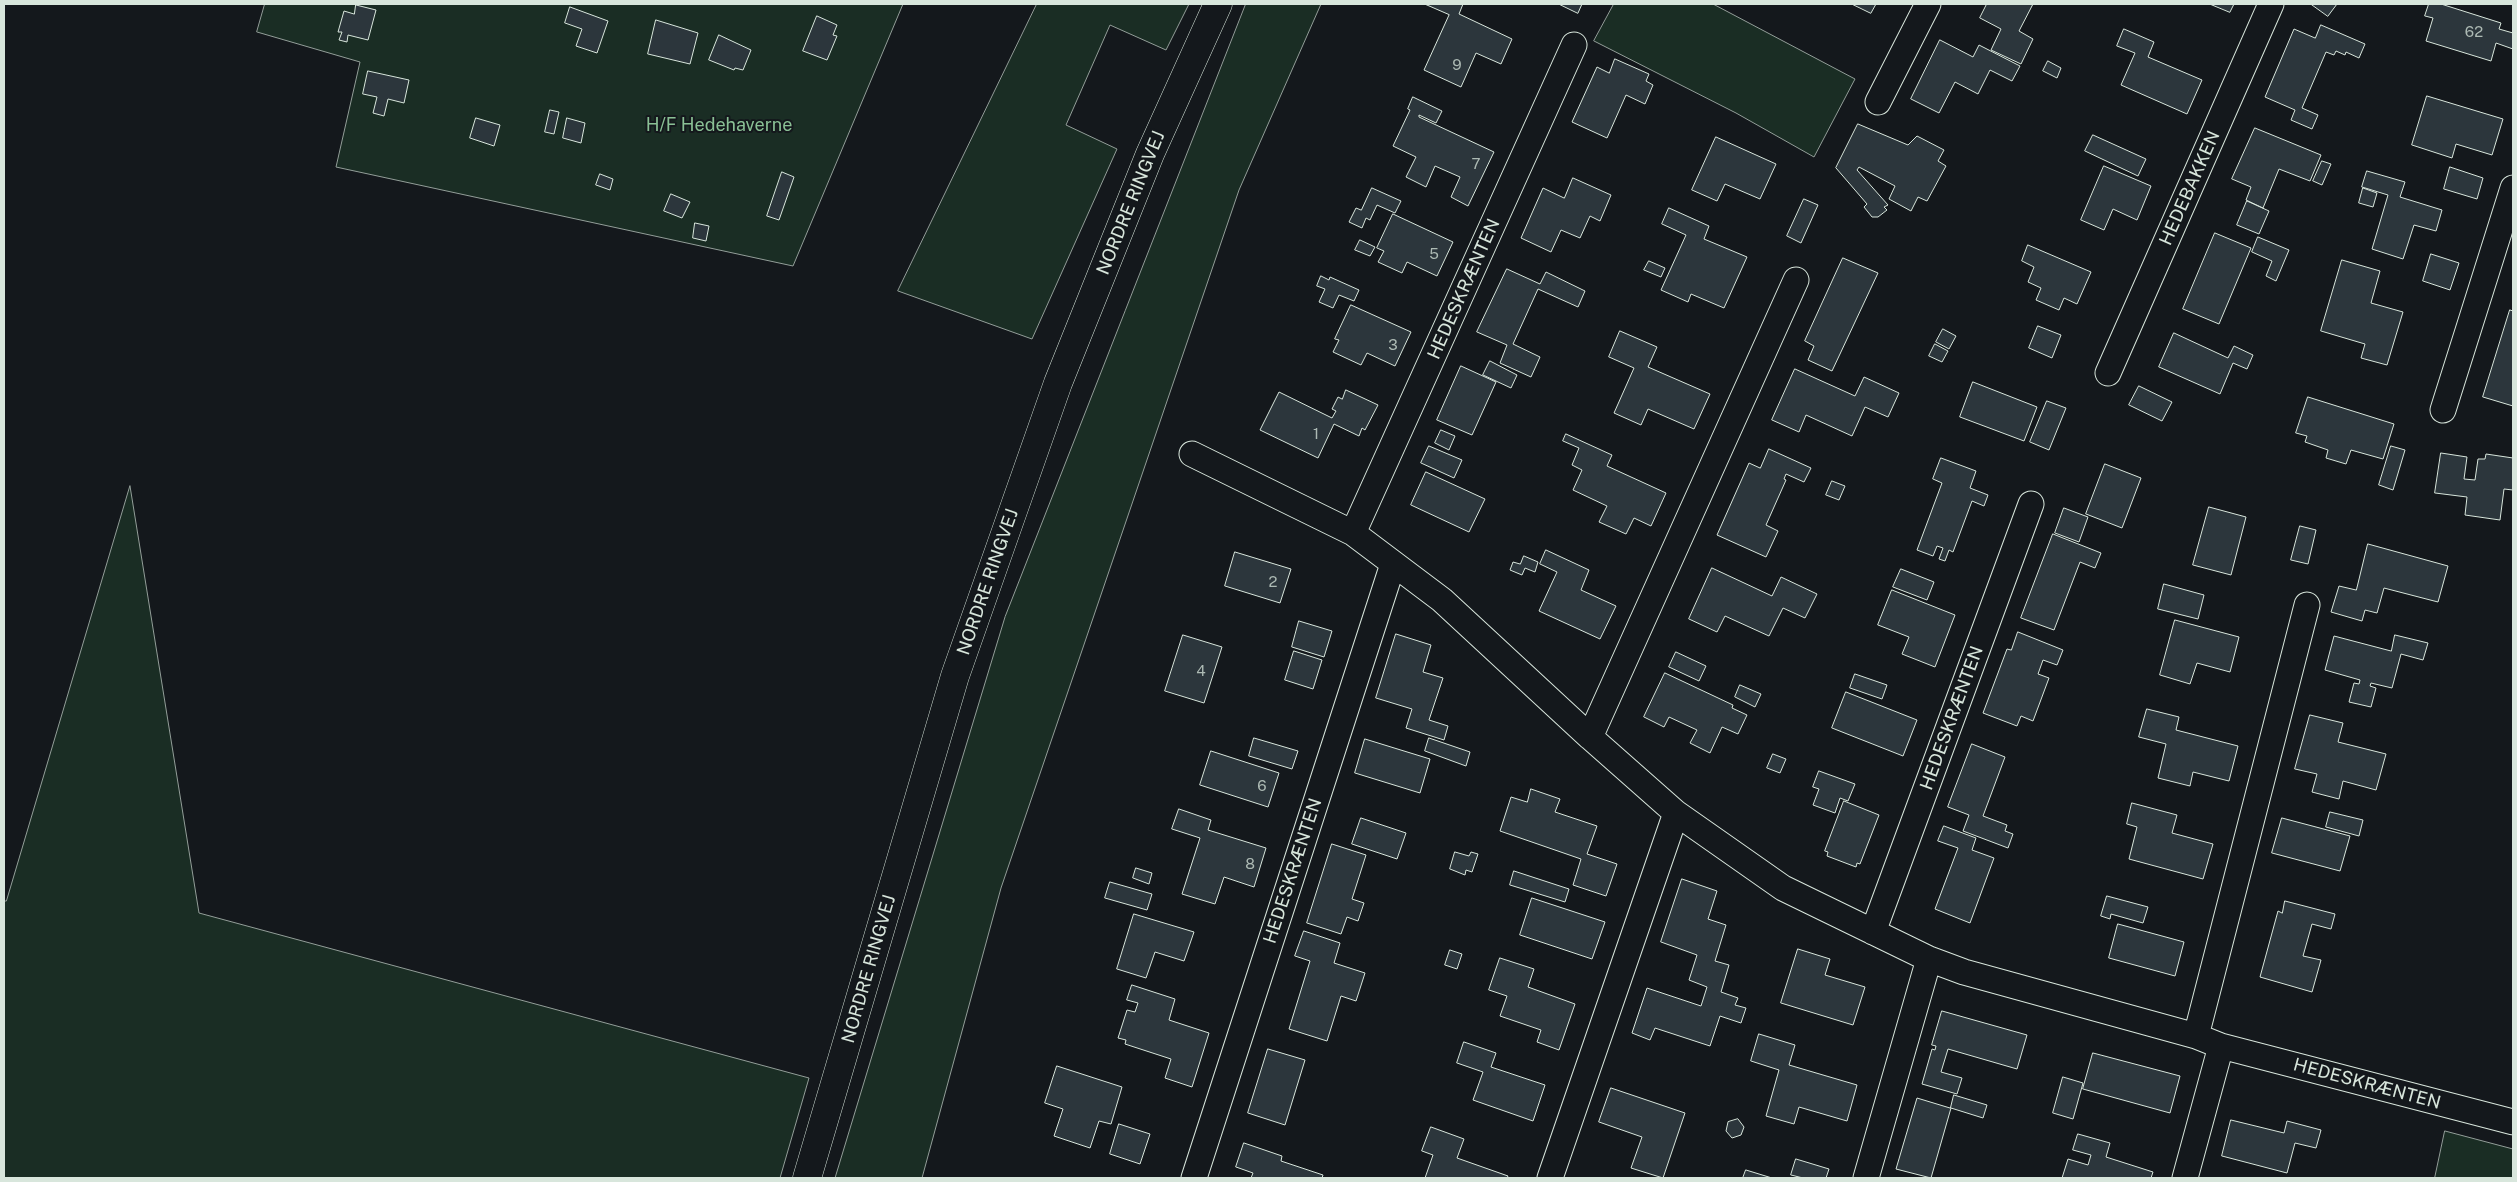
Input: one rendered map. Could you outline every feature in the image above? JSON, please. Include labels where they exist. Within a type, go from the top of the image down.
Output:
[{"type":"main road","name":"NORDRE RINGVEJ","points":[[807,1178],[955,676],[1058,383],[1150,154],[1218,4]]},
{"type":"street","points":[[1878,102],[1928,4]]},
{"type":"street","name":"HEDEBAKKEN","points":[[2108,373],[2271,4]]},
{"type":"street","name":"HEDESKRÆNTEN","points":[[1354,533],[1574,45]]},
{"type":"street","points":[[2443,410],[2513,188]]},
{"type":"street","points":[[1590,737],[1796,280]]},
{"type":"street","name":"HEDESKRÆNTEN","points":[[1192,454],[1354,533],[1442,600],[1590,737],[1676,813],[1783,888],[1929,959],[1964,972],[2196,1036],[2221,1046],[2513,1122]]},
{"type":"street","name":"HEDESKRÆNTEN","points":[[1873,932],[2031,504]]},
{"type":"street","name":"HEDESKRÆNTEN","points":[[1194,1178],[1393,564]]},
{"type":"street","points":[[2196,1036],[2308,605]]},
{"type":"street","points":[[1550,1178],[1676,813]]},
{"type":"street","points":[[1866,1178],[1929,959]]},
{"type":"street","points":[[2185,1178],[2221,1046]]},
{"type":"green space","name":"H/F Hedehaverne","points":[[265,4],[903,4],[793,266],[336,167],[360,62],[257,32]]},
{"type":"green space","points":[[1037,4],[1189,4],[1166,50],[1110,25],[1066,125],[1117,149],[1032,339],[898,291]]},
{"type":"green space","points":[[1246,4],[1321,4],[1239,190],[1001,888],[922,1178],[835,1178],[1005,617]]},
{"type":"green space","points":[[1614,4],[1713,4],[1855,79],[1814,157],[1736,113],[1594,41]]},
{"type":"green space","points":[[130,486],[199,913],[809,1078],[780,1178],[4,1178],[4,901],[6,901]]},
{"type":"green space","points":[[2445,1131],[2513,1149],[2513,1178],[2435,1178]]},
{"type":"building","points":[[1425,4],[1463,4],[1459,14],[1512,39],[1501,64],[1476,53],[1461,87],[1424,70],[1449,15]]},
{"type":"building","points":[[1559,4],[1582,4],[1578,13]]},
{"type":"building","points":[[1852,4],[1876,4],[1871,13]]},
{"type":"building","points":[[1987,4],[2033,4],[2019,31],[2033,39],[2021,64],[1991,50],[2001,29],[1980,18]]},
{"type":"building","points":[[2210,4],[2234,4],[2230,12]]},
{"type":"building","points":[[2311,4],[2337,4],[2328,16]]},
{"type":"building","points":[[2429,4],[2441,4],[2501,23],[2499,29],[2513,33],[2513,49],[2496,43],[2491,61],[2426,41],[2433,18],[2425,16]]},
{"type":"building","points":[[356,5],[376,10],[368,40],[348,35],[347,42],[339,40],[342,32],[338,32],[344,11],[354,14]]},
{"type":"building","points":[[570,7],[608,21],[597,53],[576,46],[582,29],[565,23]]},
{"type":"building","points":[[817,16],[837,25],[833,35],[837,36],[827,60],[803,51]]},
{"type":"building","points":[[656,20],[698,33],[690,64],[648,54]]},
{"type":"building","points":[[2321,25],[2365,44],[2359,58],[2346,52],[2345,55],[2336,51],[2334,55],[2326,52],[2302,108],[2318,115],[2312,129],[2291,120],[2295,110],[2265,97],[2294,29],[2315,38]]},
{"type":"building","points":[[2124,29],[2154,42],[2148,57],[2202,80],[2187,114],[2121,85],[2135,53],[2117,46]]},
{"type":"building","points":[[719,35],[751,50],[743,70],[735,68],[734,70],[709,60]]},
{"type":"building","points":[[1940,40],[1973,57],[1979,45],[2020,66],[2012,81],[1990,70],[1978,94],[1955,82],[1939,113],[1911,99]]},
{"type":"building","points":[[1615,59],[1649,74],[1646,81],[1653,85],[1645,104],[1626,95],[1607,138],[1572,122],[1597,67],[1609,73]]},
{"type":"building","points":[[2048,61],[2061,68],[2057,78],[2043,71]]},
{"type":"building","points":[[368,71],[409,80],[404,103],[388,99],[384,116],[373,113],[377,97],[363,94]]},
{"type":"building","points":[[2427,96],[2503,119],[2492,155],[2456,144],[2452,158],[2412,145]]},
{"type":"building","points":[[1413,97],[1442,111],[1436,123],[1419,115],[1419,117],[1494,152],[1468,206],[1451,197],[1460,177],[1435,166],[1426,187],[1406,177],[1416,157],[1393,146],[1410,110],[1408,109]]},
{"type":"building","points":[[550,110],[559,112],[554,134],[545,132]]},
{"type":"building","points":[[476,118],[500,125],[494,146],[470,138]]},
{"type":"building","points":[[567,118],[585,123],[581,143],[563,138]]},
{"type":"building","points":[[1858,124],[1908,145],[1917,136],[1944,150],[1938,161],[1946,166],[1927,201],[1918,197],[1911,211],[1889,199],[1895,186],[1859,167],[1857,170],[1888,205],[1884,207],[1887,210],[1878,217],[1872,217],[1864,207],[1867,204],[1836,168]]},
{"type":"building","points":[[2255,128],[2321,155],[2310,181],[2279,169],[2263,208],[2246,200],[2251,187],[2232,179]]},
{"type":"building","points":[[2093,135],[2146,159],[2138,176],[2085,151]]},
{"type":"building","points":[[1716,137],[1776,164],[1760,199],[1725,184],[1717,201],[1692,190]]},
{"type":"building","points":[[2322,161],[2331,164],[2322,185],[2313,181]]},
{"type":"building","points":[[2104,166],[2151,186],[2137,220],[2113,209],[2104,230],[2081,220]]},
{"type":"building","points":[[2450,167],[2483,178],[2477,199],[2444,189]]},
{"type":"building","points":[[2367,171],[2405,182],[2400,197],[2442,210],[2436,231],[2414,225],[2403,259],[2372,249],[2388,195],[2362,187]]},
{"type":"building","points":[[782,172],[794,177],[779,220],[767,216]]},
{"type":"building","points":[[600,174],[613,179],[610,190],[596,185]]},
{"type":"building","points":[[1573,178],[1611,195],[1600,221],[1590,216],[1580,238],[1561,230],[1551,252],[1521,238],[1543,188],[1564,198]]},
{"type":"building","points":[[1372,188],[1401,201],[1395,213],[1377,205],[1370,220],[1366,218],[1362,228],[1349,222],[1356,208],[1361,210]]},
{"type":"building","points":[[2363,188],[2377,193],[2373,207],[2359,203]]},
{"type":"building","points":[[671,194],[690,202],[682,218],[664,211]]},
{"type":"building","points":[[1804,199],[1818,205],[1801,243],[1787,236]]},
{"type":"building","points":[[2247,201],[2269,211],[2259,234],[2237,225]]},
{"type":"building","points":[[1669,208],[1709,226],[1704,239],[1747,257],[1724,308],[1691,294],[1688,302],[1661,290],[1686,235],[1662,224]]},
{"type":"building","points":[[1393,214],[1453,242],[1437,276],[1407,262],[1402,273],[1378,262],[1384,251],[1377,248]]},
{"type":"building","points":[[695,223],[709,226],[706,241],[693,238]]},
{"type":"building","points":[[2215,233],[2251,248],[2219,324],[2183,309]]},
{"type":"building","points":[[2258,237],[2289,250],[2276,281],[2266,276],[2272,261],[2252,252]]},
{"type":"building","points":[[1360,240],[1375,247],[1370,256],[1355,250]]},
{"type":"building","points":[[2028,245],[2091,272],[2077,304],[2064,298],[2059,310],[2036,300],[2041,288],[2028,282],[2034,267],[2022,261]]},
{"type":"building","points":[[2431,254],[2459,263],[2450,290],[2423,281]]},
{"type":"building","points":[[1843,258],[1878,273],[1832,371],[1808,360],[1814,346],[1805,341]]},
{"type":"building","points":[[2342,260],[2380,271],[2371,303],[2403,312],[2387,365],[2361,358],[2365,344],[2321,331]]},
{"type":"building","points":[[1649,261],[1665,268],[1661,277],[1644,270]]},
{"type":"building","points":[[1507,269],[1540,284],[1546,272],[1585,291],[1578,307],[1538,289],[1513,344],[1540,357],[1531,377],[1500,363],[1507,345],[1477,332]]},
{"type":"building","points":[[1321,276],[1329,280],[1330,277],[1359,290],[1354,301],[1339,295],[1333,308],[1319,302],[1325,289],[1317,286]]},
{"type":"building","points":[[1351,305],[1411,332],[1395,366],[1367,353],[1361,365],[1333,352],[1339,340],[1335,339]]},
{"type":"building","points":[[2510,310],[2513,311],[2513,406],[2483,397]]},
{"type":"building","points":[[2038,326],[2061,335],[2052,358],[2029,348]]},
{"type":"building","points":[[1943,329],[1956,336],[1949,349],[1936,342]]},
{"type":"building","points":[[1620,331],[1657,347],[1648,367],[1710,394],[1694,429],[1648,409],[1641,425],[1614,413],[1634,368],[1609,357]]},
{"type":"building","points":[[2174,333],[2228,358],[2234,346],[2253,355],[2247,369],[2233,363],[2220,394],[2159,367]]},
{"type":"building","points":[[1935,344],[1948,351],[1942,362],[1929,356]]},
{"type":"building","points":[[1490,361],[1517,375],[1511,388],[1483,375]]},
{"type":"building","points":[[1461,366],[1496,382],[1472,435],[1437,420]]},
{"type":"building","points":[[1795,369],[1855,396],[1864,377],[1899,393],[1888,417],[1865,407],[1852,436],[1806,415],[1799,432],[1772,420]]},
{"type":"building","points":[[1973,382],[2037,407],[2024,441],[1960,417]]},
{"type":"building","points":[[2139,386],[2172,402],[2162,421],[2129,405]]},
{"type":"building","points":[[1346,390],[1378,405],[1365,430],[1362,428],[1359,436],[1334,424],[1318,458],[1260,430],[1279,392],[1332,418],[1336,411],[1332,409],[1338,397],[1342,399]]},
{"type":"building","points":[[2308,397],[2394,424],[2383,459],[2351,450],[2346,464],[2326,458],[2328,450],[2305,442],[2307,436],[2296,433]]},
{"type":"building","points":[[2047,401],[2066,408],[2049,450],[2030,442]]},
{"type":"building","points":[[1441,430],[1455,436],[1449,450],[1435,443]]},
{"type":"building","points":[[1566,434],[1612,455],[1607,466],[1666,493],[1651,526],[1634,518],[1626,534],[1599,522],[1607,506],[1573,490],[1582,470],[1572,465],[1579,448],[1563,441]]},
{"type":"building","points":[[1429,446],[1462,460],[1454,478],[1421,463]]},
{"type":"building","points":[[2391,446],[2405,450],[2393,490],[2379,485]]},
{"type":"building","points":[[1769,449],[1811,468],[1804,482],[1786,474],[1784,479],[1786,480],[1766,525],[1778,531],[1766,557],[1717,535],[1749,463],[1760,468]]},
{"type":"building","points":[[2441,453],[2467,457],[2464,479],[2475,480],[2478,459],[2485,459],[2486,454],[2513,458],[2513,490],[2504,489],[2500,520],[2465,515],[2467,497],[2435,493]]},
{"type":"building","points":[[1941,458],[1976,471],[1970,488],[1988,495],[1984,506],[1972,501],[1953,552],[1949,550],[1945,561],[1939,559],[1943,548],[1937,546],[1933,556],[1917,550],[1942,483],[1933,479]]},
{"type":"building","points":[[2105,464],[2141,478],[2122,528],[2086,514]]},
{"type":"building","points":[[1426,472],[1485,499],[1469,532],[1411,505]]},
{"type":"building","points":[[1832,481],[1845,486],[1839,500],[1826,495]]},
{"type":"building","points":[[2209,507],[2246,517],[2231,575],[2193,565]]},
{"type":"building","points":[[2064,508],[2088,517],[2079,542],[2055,533]]},
{"type":"building","points":[[2300,526],[2316,530],[2308,564],[2291,560]]},
{"type":"building","points":[[2053,534],[2101,553],[2095,568],[2080,562],[2054,630],[2021,618]]},
{"type":"building","points":[[2368,544],[2448,566],[2438,602],[2384,588],[2377,613],[2365,610],[2362,621],[2331,612],[2339,586],[2356,590]]},
{"type":"building","points":[[1546,550],[1589,570],[1581,590],[1616,606],[1600,639],[1539,611],[1557,572],[1540,564]]},
{"type":"building","points":[[1235,552],[1291,569],[1280,603],[1225,586]]},
{"type":"building","points":[[1524,556],[1538,562],[1535,572],[1525,568],[1522,575],[1510,570],[1513,562],[1520,564]]},
{"type":"building","points":[[1712,568],[1772,596],[1781,577],[1817,594],[1805,618],[1783,608],[1769,636],[1725,616],[1717,632],[1689,619]]},
{"type":"building","points":[[1901,569],[1934,582],[1927,600],[1893,587]]},
{"type":"building","points":[[2164,584],[2204,595],[2198,619],[2158,609]]},
{"type":"building","points":[[1892,590],[1955,615],[1935,667],[1902,654],[1909,637],[1878,625]]},
{"type":"building","points":[[2175,620],[2239,637],[2230,672],[2197,663],[2190,684],[2160,675]]},
{"type":"building","points":[[1299,621],[1332,631],[1324,657],[1292,647]]},
{"type":"building","points":[[2018,632],[2063,650],[2057,665],[2043,660],[2038,674],[2049,678],[2033,721],[2021,716],[2017,726],[1983,713],[2007,649],[2011,650]]},
{"type":"building","points":[[1396,634],[1431,645],[1423,672],[1443,678],[1429,720],[1448,726],[1444,740],[1406,728],[1412,709],[1376,698]]},
{"type":"building","points":[[1183,635],[1222,647],[1204,703],[1165,691]]},
{"type":"building","points":[[2395,635],[2428,643],[2423,660],[2401,654],[2392,688],[2371,683],[2370,686],[2376,688],[2371,707],[2349,702],[2354,683],[2359,684],[2360,680],[2325,670],[2334,636],[2391,651]]},
{"type":"building","points":[[1294,651],[1322,660],[1313,689],[1285,680]]},
{"type":"building","points":[[1676,652],[1706,666],[1699,681],[1669,667]]},
{"type":"building","points":[[1665,673],[1733,705],[1732,708],[1747,715],[1738,734],[1722,727],[1710,753],[1690,743],[1697,730],[1669,717],[1664,727],[1644,717]]},
{"type":"building","points":[[1855,674],[1887,685],[1882,699],[1850,688]]},
{"type":"building","points":[[1740,685],[1761,694],[1755,707],[1735,697]]},
{"type":"building","points":[[1846,692],[1917,720],[1903,756],[1832,728]]},
{"type":"building","points":[[2147,709],[2179,717],[2176,730],[2238,746],[2229,781],[2193,772],[2190,786],[2158,778],[2166,744],[2139,737]]},
{"type":"building","points":[[2310,715],[2343,723],[2338,742],[2386,754],[2376,790],[2343,781],[2339,799],[2312,792],[2317,774],[2295,769]]},
{"type":"building","points":[[1254,738],[1298,751],[1292,769],[1249,756]]},
{"type":"building","points":[[1429,738],[1470,752],[1466,766],[1425,751]]},
{"type":"building","points":[[1365,739],[1430,759],[1420,793],[1355,773]]},
{"type":"building","points":[[1972,744],[2005,757],[1983,816],[2007,825],[2005,831],[2013,834],[2008,848],[1963,831],[1969,815],[1948,807]]},
{"type":"building","points":[[1211,751],[1279,773],[1268,807],[1200,785]]},
{"type":"building","points":[[1773,754],[1786,759],[1780,773],[1767,768]]},
{"type":"building","points":[[1819,771],[1855,784],[1848,801],[1840,798],[1835,813],[1813,805],[1819,789],[1813,787]]},
{"type":"building","points":[[1531,789],[1560,799],[1555,812],[1597,826],[1587,854],[1617,864],[1606,896],[1573,885],[1581,859],[1500,831],[1511,797],[1527,802]]},
{"type":"building","points":[[1844,801],[1879,815],[1860,864],[1857,863],[1856,867],[1827,856],[1828,852],[1825,851]]},
{"type":"building","points":[[2132,803],[2177,815],[2172,833],[2213,844],[2203,879],[2129,859],[2137,827],[2127,824]]},
{"type":"building","points":[[1179,809],[1211,820],[1208,830],[1266,848],[1254,887],[1224,877],[1215,904],[1182,894],[1200,838],[1172,829]]},
{"type":"building","points":[[2330,812],[2363,820],[2359,836],[2326,827]]},
{"type":"building","points":[[1361,818],[1406,833],[1397,859],[1352,844]]},
{"type":"building","points":[[2282,818],[2350,836],[2340,871],[2272,853]]},
{"type":"building","points":[[1944,826],[1976,838],[1972,850],[1994,858],[1970,923],[1935,909],[1958,848],[1938,841]]},
{"type":"building","points":[[1332,844],[1366,855],[1352,899],[1364,903],[1358,921],[1347,917],[1341,934],[1307,923]]},
{"type":"building","points":[[1455,852],[1469,856],[1471,852],[1478,854],[1472,872],[1466,870],[1465,875],[1450,869]]},
{"type":"building","points":[[1136,868],[1152,873],[1149,884],[1133,878]]},
{"type":"building","points":[[1514,871],[1569,889],[1565,902],[1510,885]]},
{"type":"building","points":[[1682,879],[1717,891],[1708,919],[1726,925],[1715,961],[1729,965],[1721,992],[1738,998],[1735,1005],[1746,1008],[1741,1023],[1720,1016],[1710,1046],[1655,1028],[1650,1040],[1632,1033],[1647,988],[1701,1006],[1707,987],[1689,980],[1697,955],[1661,942]]},
{"type":"building","points":[[1110,882],[1152,894],[1147,910],[1105,898]]},
{"type":"building","points":[[2107,896],[2148,907],[2143,923],[2111,914],[2110,919],[2101,916]]},
{"type":"building","points":[[1532,898],[1605,922],[1592,959],[1520,935]]},
{"type":"building","points":[[2285,901],[2335,914],[2331,929],[2312,924],[2303,956],[2321,960],[2312,992],[2260,977],[2278,911],[2282,913]]},
{"type":"building","points":[[1134,914],[1194,932],[1184,961],[1155,952],[1146,978],[1117,969]]},
{"type":"building","points":[[2118,924],[2184,942],[2175,976],[2109,958]]},
{"type":"building","points":[[1304,931],[1340,943],[1334,963],[1365,973],[1356,1001],[1341,996],[1327,1041],[1289,1029],[1310,961],[1295,956]]},
{"type":"building","points":[[1798,949],[1830,959],[1825,975],[1865,987],[1853,1025],[1781,1003]]},
{"type":"building","points":[[1450,950],[1462,954],[1457,969],[1445,965]]},
{"type":"building","points":[[1500,958],[1534,969],[1528,987],[1575,1004],[1559,1050],[1537,1042],[1541,1030],[1500,1016],[1507,996],[1489,990]]},
{"type":"building","points":[[1132,985],[1175,999],[1169,1020],[1209,1033],[1192,1087],[1165,1078],[1171,1059],[1125,1044],[1126,1040],[1118,1038],[1127,1010],[1135,1012],[1138,1003],[1127,1000]]},
{"type":"building","points":[[1942,1011],[2027,1035],[2017,1069],[1948,1049],[1941,1072],[1962,1078],[1957,1094],[1922,1084],[1932,1049],[1935,1050],[1936,1046],[1932,1045]]},
{"type":"building","points":[[1759,1034],[1795,1045],[1789,1065],[1857,1085],[1847,1121],[1799,1107],[1794,1124],[1766,1116],[1779,1070],[1751,1061]]},
{"type":"building","points":[[1464,1042],[1496,1053],[1491,1067],[1545,1085],[1533,1121],[1473,1100],[1483,1072],[1457,1063]]},
{"type":"building","points":[[1268,1049],[1305,1060],[1285,1125],[1248,1113]]},
{"type":"building","points":[[2093,1053],[2180,1076],[2170,1113],[2083,1089]]},
{"type":"building","points":[[1057,1066],[1122,1087],[1111,1124],[1099,1121],[1090,1148],[1054,1136],[1063,1109],[1045,1103]]},
{"type":"building","points":[[2063,1077],[2083,1083],[2073,1119],[2053,1113]]},
{"type":"building","points":[[1611,1088],[1685,1113],[1663,1178],[1631,1168],[1642,1137],[1599,1122]]},
{"type":"building","points":[[1954,1095],[1987,1105],[1983,1118],[1951,1108],[1931,1178],[1896,1169],[1917,1098],[1950,1108]]},
{"type":"building","points":[[1738,1119],[1744,1127],[1741,1135],[1732,1138],[1726,1131],[1728,1122]]},
{"type":"building","points":[[2231,1120],[2284,1133],[2287,1121],[2321,1130],[2316,1148],[2295,1143],[2287,1173],[2222,1156]]},
{"type":"building","points":[[1119,1124],[1150,1134],[1140,1164],[1110,1154]]},
{"type":"building","points":[[1431,1127],[1464,1139],[1457,1158],[1508,1176],[1507,1178],[1425,1178],[1433,1155],[1422,1151]]},
{"type":"building","points":[[2078,1134],[2110,1143],[2106,1157],[2153,1172],[2151,1178],[2062,1178],[2068,1159],[2088,1165],[2091,1155],[2073,1150]]},
{"type":"building","points":[[1244,1143],[1282,1156],[1281,1161],[1323,1175],[1322,1178],[1251,1178],[1253,1173],[1236,1167]]},
{"type":"building","points":[[1796,1159],[1829,1169],[1826,1178],[1803,1178],[1791,1175]]},
{"type":"building","points":[[1746,1170],[1772,1178],[1743,1178]]}]
